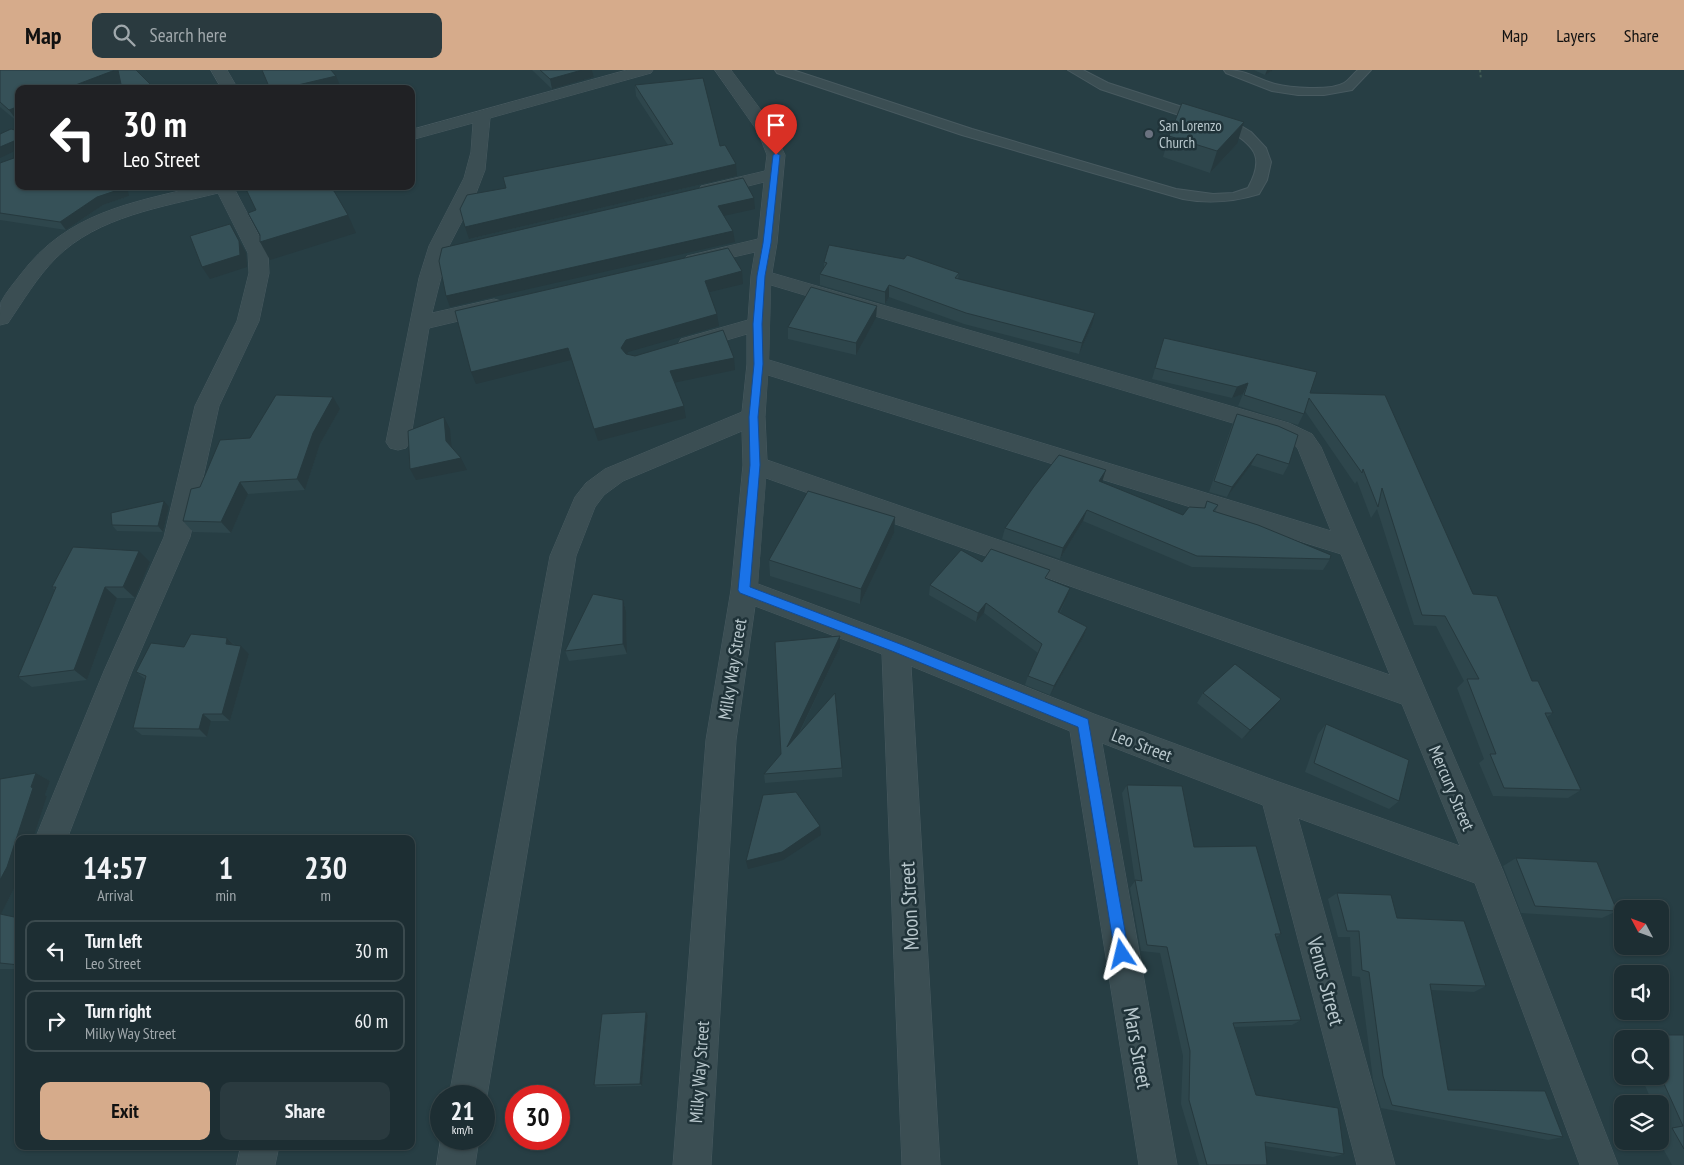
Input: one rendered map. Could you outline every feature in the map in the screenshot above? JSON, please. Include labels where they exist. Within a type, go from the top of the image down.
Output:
[{"type":"street","points":[[219,70],[228,85]]},
{"type":"street","points":[[415,135],[645,70]]},
{"type":"street","name":"Milky Way Street","points":[[692,1165],[721,740],[744,590],[755,465],[753,417],[758,364],[761,276],[767,243],[776,155],[773,144],[723,70]]},
{"type":"street","points":[[398,442],[420,323],[446,252],[451,219],[470,187],[481,157],[482,116]]},
{"type":"street","points":[[688,195],[775,174]]},
{"type":"street","points":[[0,318],[48,253],[75,231],[98,220],[209,190]]},
{"type":"street","points":[[53,835],[118,671],[177,537],[207,406],[248,321],[259,273],[258,254],[226,190]]},
{"type":"street","points":[[671,265],[767,243]]},
{"type":"street","name":"Mercury Street","points":[[761,276],[1281,429],[1304,440],[1310,447],[1487,871],[1599,1165]]},
{"type":"street","points":[[420,323],[516,301]]},
{"type":"street","points":[[670,349],[758,324]]},
{"type":"street","points":[[758,364],[1352,547]]},
{"type":"street","points":[[470,1085],[563,556],[584,504],[595,489],[614,475],[753,417]]},
{"type":"street","points":[[755,465],[1412,695]]},
{"type":"street","name":"Leo Street","points":[[744,590],[896,647],[1084,723],[1276,796],[1487,871]]},
{"type":"street","name":"Moon Street","points":[[896,647],[921,1165]]},
{"type":"street","name":"Mars Street","points":[[1084,723],[1158,1165]]},
{"type":"street","name":"Venus Street","points":[[1276,796],[1376,1165]]},
{"type":"street","points":[[256,1165],[259,1150]]},
{"type":"street","points":[[456,1165],[458,1150]]},
{"type":"lane","points":[[781,70],[958,130],[1172,192],[1213,200],[1254,191],[1263,176],[1264,160],[1260,148],[1249,136],[1236,129],[1104,86],[1074,70]]},
{"type":"lane","points":[[1230,70],[1272,87],[1298,91],[1324,91],[1347,87],[1365,70]]},
{"type":"path","points":[[1480,70],[1481,80]]},
{"type":"building","points":[[0,70],[115,70],[76,85],[15,85],[15,108],[9,110],[0,102]]},
{"type":"building","points":[[118,70],[136,70],[151,85],[121,85]]},
{"type":"building","points":[[262,70],[331,70],[336,76],[298,85],[268,85]]},
{"type":"building","points":[[540,70],[582,70],[550,79]]},
{"type":"building","points":[[703,78],[720,146],[725,145],[736,164],[465,227],[460,209],[467,195],[506,188],[503,177],[673,144],[635,85]]},
{"type":"building","points":[[1182,103],[1244,122],[1217,151],[1169,136]]},
{"type":"building","points":[[11,129],[15,130],[15,190],[118,190],[97,197],[60,222],[0,213],[0,163],[14,158],[14,141],[0,147],[0,134]]},
{"type":"building","points":[[743,178],[754,198],[718,206],[733,231],[446,296],[439,261],[442,248]]},
{"type":"building","points":[[246,190],[333,190],[348,215],[260,242],[260,235],[248,213],[256,210]]},
{"type":"building","points":[[230,224],[239,241],[240,255],[202,267],[190,236]]},
{"type":"building","points":[[829,245],[904,259],[907,255],[959,273],[955,278],[1095,313],[1082,343],[966,313],[889,285],[885,292],[820,274],[827,263],[824,262]]},
{"type":"building","points":[[728,248],[742,271],[705,281],[717,314],[626,340],[621,348],[626,354],[635,356],[723,330],[734,358],[670,371],[684,406],[594,429],[568,348],[471,372],[455,311]]},
{"type":"building","points":[[811,287],[877,306],[856,343],[788,327]]},
{"type":"building","points":[[1164,338],[1317,372],[1310,393],[1385,395],[1473,594],[1497,596],[1532,681],[1538,681],[1553,713],[1545,713],[1581,790],[1504,788],[1490,754],[1496,754],[1467,679],[1479,679],[1445,616],[1422,615],[1382,488],[1378,507],[1363,469],[1362,473],[1309,398],[1304,414],[1244,395],[1248,383],[1237,387],[1155,368]]},
{"type":"building","points":[[276,395],[333,397],[313,433],[297,479],[240,482],[221,522],[183,521],[191,489],[200,487],[220,440],[250,438]]},
{"type":"building","points":[[1237,414],[1278,426],[1298,435],[1289,464],[1257,454],[1232,487],[1214,481]]},
{"type":"building","points":[[444,417],[446,441],[461,458],[410,469],[408,431]]},
{"type":"building","points":[[1059,455],[1106,470],[1099,481],[1183,515],[1189,507],[1205,508],[1207,501],[1218,505],[1213,511],[1258,525],[1331,555],[1330,559],[1197,556],[1087,510],[1063,548],[1005,528]]},
{"type":"building","points":[[808,491],[895,517],[861,589],[769,560]]},
{"type":"building","points":[[164,501],[158,526],[112,525],[111,513]]},
{"type":"building","points":[[73,547],[139,551],[123,587],[105,587],[74,670],[18,677],[56,587],[52,587]]},
{"type":"building","points":[[991,549],[1050,570],[1045,578],[1070,588],[1058,612],[1087,627],[1054,686],[1028,676],[1042,644],[986,603],[978,613],[930,585],[961,550],[982,562]]},
{"type":"building","points":[[593,594],[623,600],[623,644],[565,651]]},
{"type":"building","points":[[191,634],[227,638],[226,644],[241,646],[222,714],[203,714],[199,729],[133,728],[146,676],[136,672],[151,643],[184,647]]},
{"type":"building","points":[[840,636],[787,747],[835,693],[842,768],[764,774],[781,754],[775,642]]},
{"type":"building","points":[[1235,664],[1281,699],[1250,730],[1203,693]]},
{"type":"building","points":[[1326,724],[1409,760],[1399,801],[1314,763]]},
{"type":"building","points":[[36,773],[18,835],[15,835],[15,843],[7,867],[0,880],[0,779]]},
{"type":"building","points":[[1127,785],[1182,786],[1194,847],[1256,846],[1281,934],[1275,934],[1301,1020],[1233,1023],[1256,1095],[1338,1108],[1344,1154],[1265,1142],[1267,1165],[1207,1165],[1189,1100],[1190,1051],[1167,947],[1147,945],[1135,880],[1142,881]]},
{"type":"building","points":[[796,792],[820,826],[782,852],[746,861],[763,795]]},
{"type":"building","points":[[1516,858],[1597,862],[1614,904],[1614,911],[1535,906]]},
{"type":"building","points":[[1337,893],[1391,895],[1397,918],[1464,921],[1486,986],[1430,984],[1448,1090],[1545,1091],[1563,1137],[1392,1105],[1383,1076],[1369,972],[1362,970],[1359,931],[1347,931]]},
{"type":"building","points":[[0,914],[15,917],[15,965],[0,963]]},
{"type":"building","points":[[646,1012],[640,1084],[594,1085],[602,1014]]},
{"type":"building","points":[[1669,1035],[1684,1035],[1684,1149],[1672,1128],[1683,1126],[1665,1085],[1669,1085]]},
{"type":"place","name":"San Lorenzo Church","points":[[1149,134]]},
{"type":"route","points":[[776,155],[767,243],[761,276],[758,364],[753,417],[755,465],[744,590],[896,647],[1084,723],[1122,954]]}]
